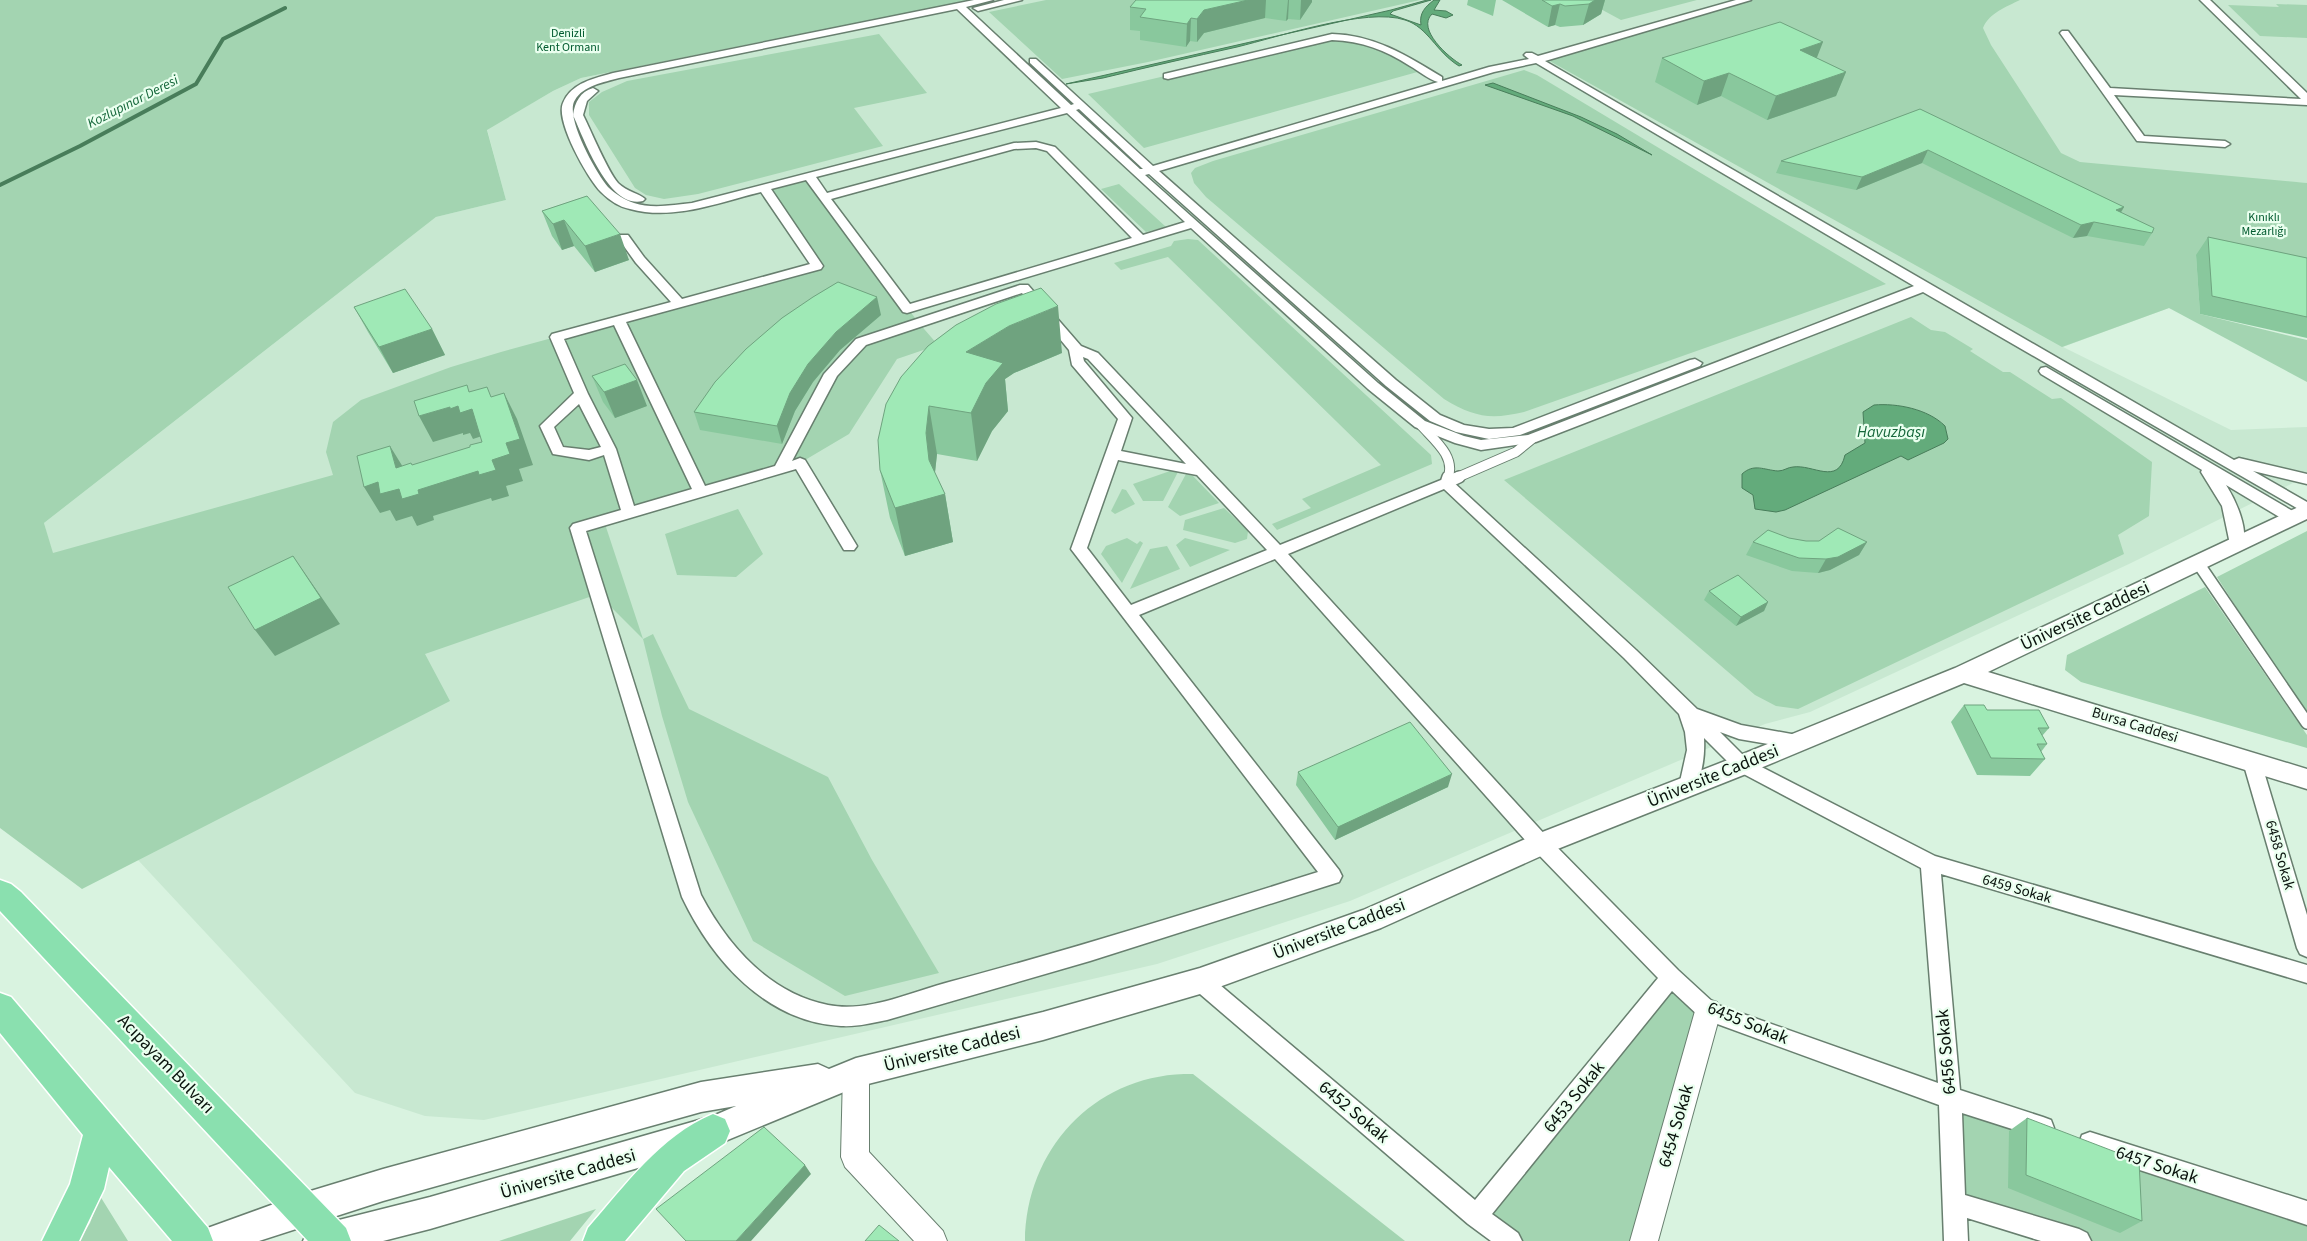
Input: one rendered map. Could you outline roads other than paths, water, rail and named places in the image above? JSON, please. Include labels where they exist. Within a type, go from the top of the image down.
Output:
[{"type":"main road","name":"Üniversite Caddesi","points":[[328,1240],[448,1208],[714,1131],[856,1073],[1043,1026],[1200,981],[1371,919],[1541,844],[1742,765],[1963,674],[2302,512]]},
{"type":"main road","name":"Bursa Caddesi","points":[[1963,674],[2047,698],[2307,779]]},
{"type":"main road","name":"Acıpayam Bulvarı","points":[[0,893],[17,908],[304,1209],[328,1240]]},
{"type":"main road","points":[[0,1008],[171,1215],[195,1241]]},
{"type":"main road","points":[[213,1241],[304,1209],[383,1185],[701,1097],[856,1073]]},
{"type":"main road","points":[[60,1241],[86,1189],[101,1131]]},
{"type":"main road","points":[[601,1241],[672,1159],[714,1131]]},
{"type":"street","points":[[988,0],[967,7],[621,79],[587,94],[579,104],[578,115],[612,183],[626,195],[662,203],[686,201],[1071,105]]},
{"type":"street","points":[[1017,0],[967,7],[617,75],[579,90],[568,100],[565,110],[578,144],[597,183],[610,197],[625,205],[647,209],[676,209],[764,188],[1071,105]]},
{"type":"street","points":[[1141,169],[1493,69],[1722,0]]},
{"type":"street","points":[[1141,169],[1438,79],[1527,59],[1746,0]]},
{"type":"street","points":[[2205,0],[2307,101]]},
{"type":"street","points":[[967,7],[1141,169],[1391,383],[1435,418],[1461,430],[1489,434],[1514,432],[1913,286]]},
{"type":"street","points":[[2065,33],[2141,139],[2225,144]]},
{"type":"street","points":[[1168,76],[1332,37],[1348,36],[1377,43],[1438,79]]},
{"type":"street","points":[[1527,59],[1913,286],[2217,457],[2302,512]]},
{"type":"street","points":[[2106,91],[2307,101]]},
{"type":"street","points":[[824,196],[1014,146],[1036,145],[1051,149],[1141,240]]},
{"type":"street","points":[[1141,169],[1192,224],[1373,386],[1420,424],[1448,456],[1451,469],[1446,483]]},
{"type":"street","points":[[809,176],[907,309],[1192,224]]},
{"type":"street","points":[[628,513],[608,449],[581,394],[557,337],[817,266],[764,188]]},
{"type":"street","points":[[624,238],[640,260],[680,304]]},
{"type":"street","points":[[1420,424],[1460,440],[1481,445],[1500,444],[1531,438],[1913,286]]},
{"type":"street","points":[[1913,286],[2202,464],[2302,512]]},
{"type":"street","points":[[780,469],[831,374],[861,342],[1024,288],[1076,348],[1077,362],[1125,418],[1079,549],[1332,876],[1038,968],[861,1016],[830,1016],[783,999],[765,989],[740,968],[715,939],[692,897],[578,528],[628,513],[701,492],[780,469],[800,463],[849,546]]},
{"type":"street","points":[[618,320],[701,492]]},
{"type":"street","name":"6455 Sokak","points":[[1076,348],[1093,356],[1277,551],[1541,844],[1671,977],[1708,1010],[1950,1098]]},
{"type":"street","points":[[581,394],[547,426],[558,450],[590,455],[608,449]]},
{"type":"street","points":[[1128,613],[1446,483],[1516,452],[1532,438]]},
{"type":"street","points":[[1112,454],[1200,471]]},
{"type":"street","points":[[2217,457],[2307,479]]},
{"type":"street","points":[[2202,464],[2218,484],[2229,504],[2235,523],[2236,545]]},
{"type":"street","name":"6459 Sokak","points":[[1446,483],[1630,654],[1742,765],[1930,863],[2307,974]]},
{"type":"street","points":[[2198,563],[2307,723]]},
{"type":"street","points":[[1686,710],[1711,723],[1739,732],[1797,742]]},
{"type":"street","points":[[1686,710],[1693,726],[1696,742],[1695,762],[1688,786]]},
{"type":"street","name":"6458 Sokak","points":[[2252,762],[2307,948]]},
{"type":"street","name":"6456 Sokak","points":[[1930,863],[1950,1098],[1956,1241]]},
{"type":"street","name":"6453 Sokak","points":[[1476,1216],[1671,977]]},
{"type":"street","name":"6452 Sokak","points":[[1200,981],[1476,1216],[1510,1241]]},
{"type":"street","name":"6454 Sokak","points":[[1644,1241],[1708,1010]]},
{"type":"street","points":[[856,1073],[855,1157],[933,1241]]},
{"type":"street","name":"6457 Sokak","points":[[1950,1098],[2307,1214]]},
{"type":"street","points":[[1954,1203],[2079,1241]]},
{"type":"water","points":[[1431,0],[1393,11],[1390,14],[1421,25],[1421,17],[1425,8],[1434,0],[1440,0],[1434,10],[1446,11],[1453,15],[1446,18],[1432,14],[1428,20],[1428,27],[1431,35],[1443,50],[1462,65],[1459,66],[1444,54],[1413,23],[1389,17],[1347,20]]},
{"type":"water","points":[[1347,20],[1285,34],[1322,25]]},
{"type":"water","points":[[1285,34],[1103,78],[1066,84]]},
{"type":"water","points":[[1493,83],[1581,117],[1617,134],[1652,155],[1573,116],[1485,85]]},
{"type":"water","name":"Havuzbaşı","points":[[1874,405],[1902,406],[1930,415],[1945,426],[1948,439],[1944,443],[1908,460],[1901,456],[1785,510],[1776,512],[1755,509],[1753,495],[1742,488],[1742,474],[1755,468],[1778,471],[1793,467],[1824,472],[1837,470],[1842,464],[1845,455],[1865,443],[1863,412]]},
{"type":"waterway","name":"Kozlupınar Deresi","points":[[0,185],[80,146],[196,84],[223,39],[285,8]]},
{"type":"park label","name":"Denizli Kent Ormanı","points":[[568,40]]},
{"type":"park label","name":"Kınıklı Mezarlığı","points":[[2264,224]]}]
